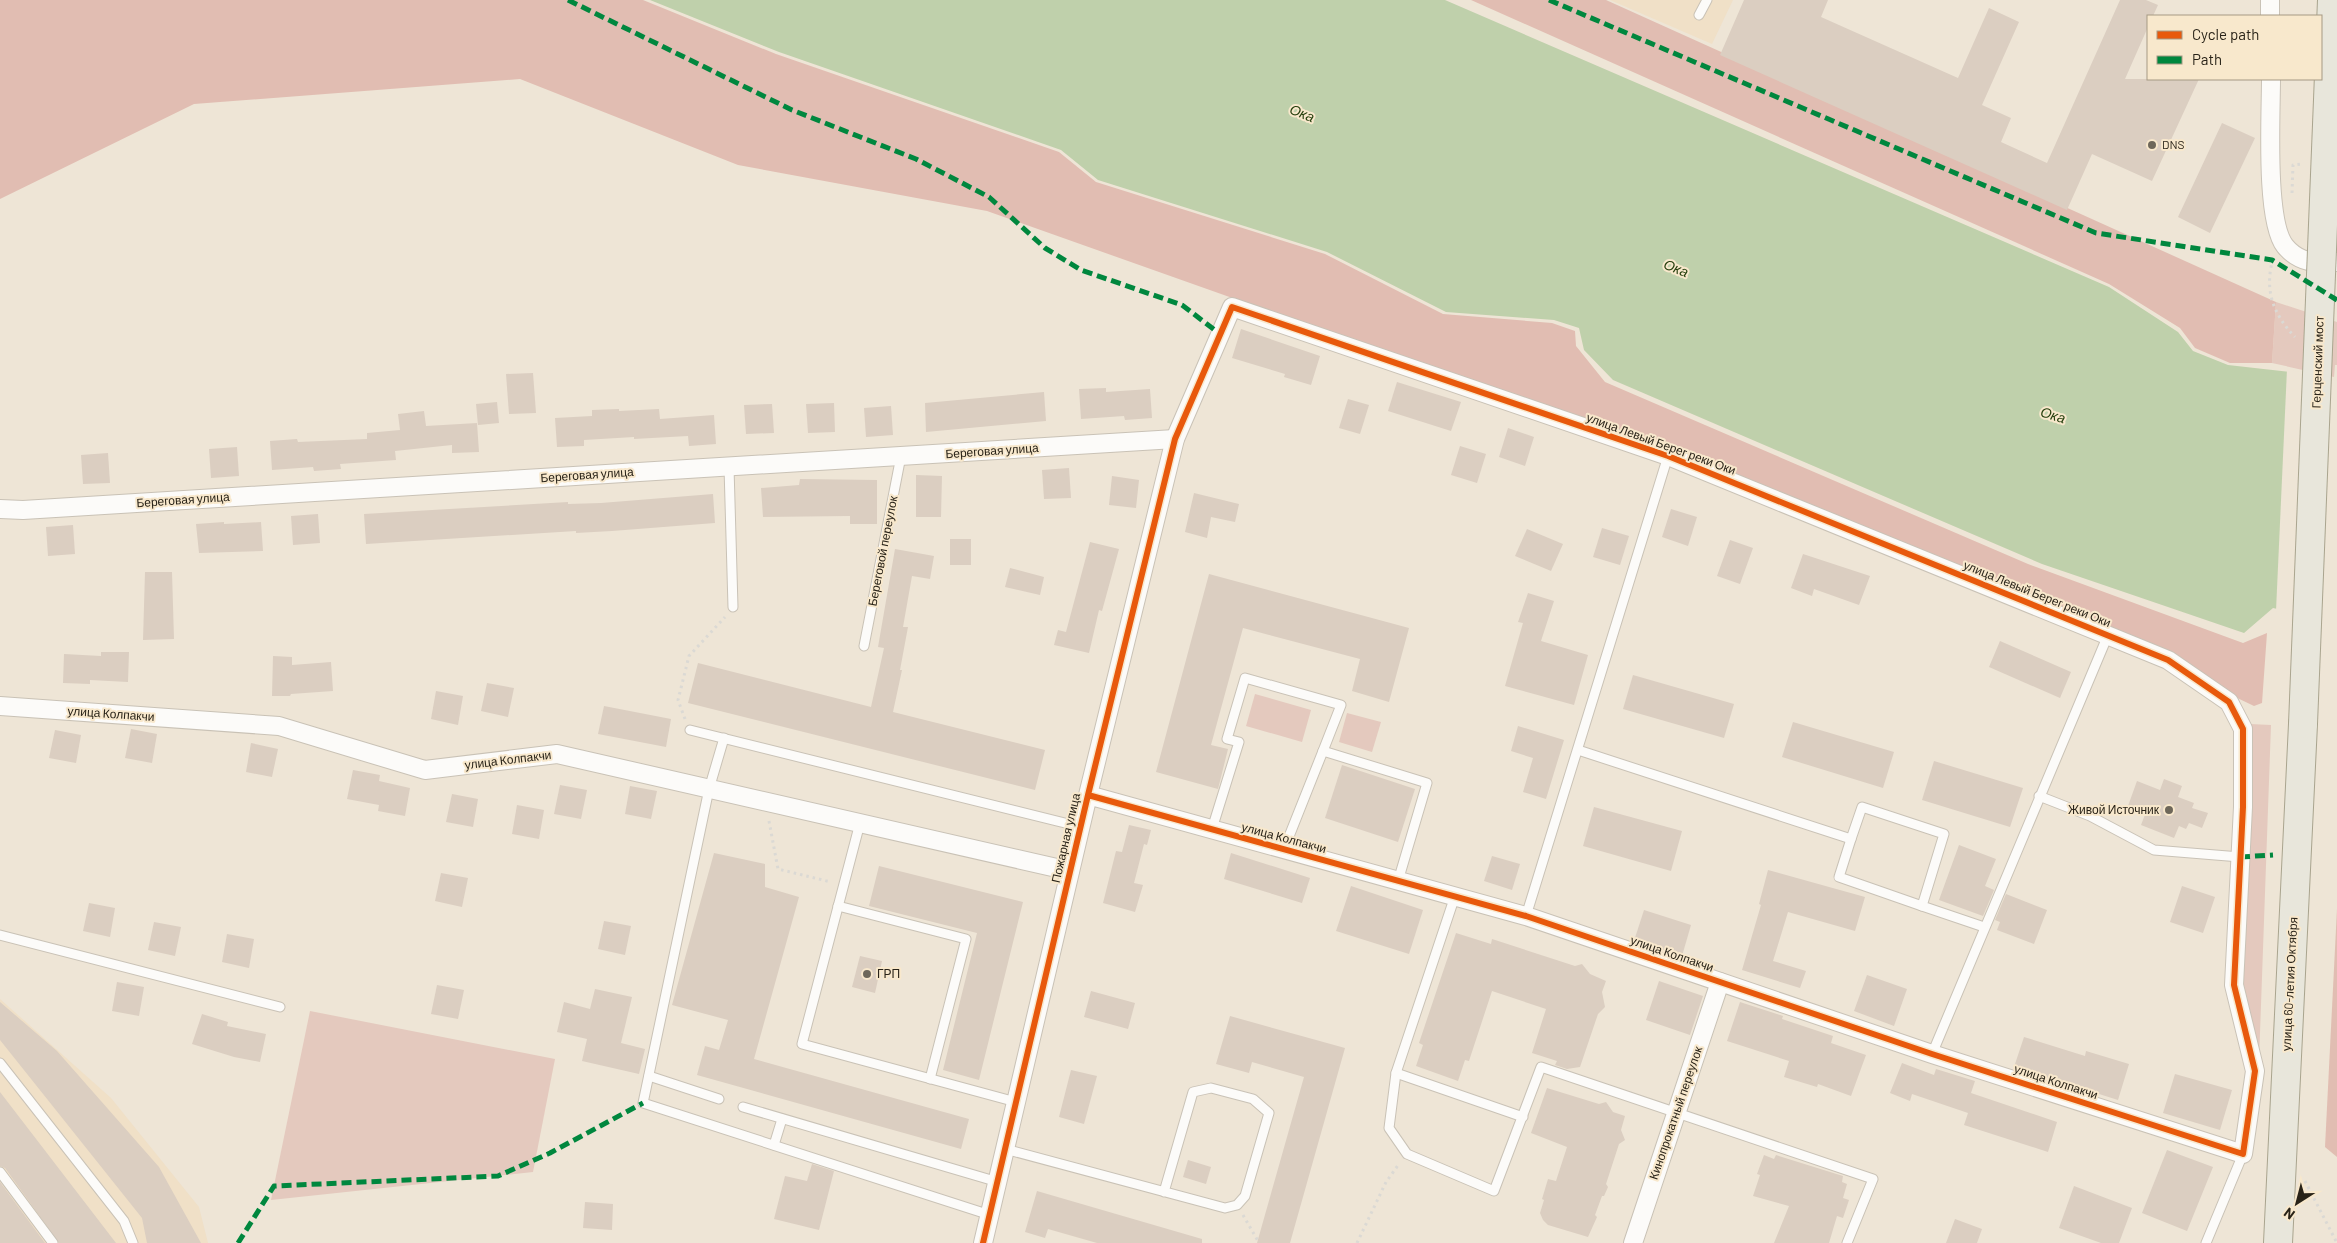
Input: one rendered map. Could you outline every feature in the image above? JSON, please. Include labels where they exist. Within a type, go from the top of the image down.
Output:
[{"type":"main road","name":"Герценский мост","points":[[2302,724],[2332,0]]},
{"type":"main road","name":"улица 60-летия Октября","points":[[2278,1243],[2302,724]]},
{"type":"street","points":[[2270,0],[2270,15]]},
{"type":"street","points":[[2271,80],[2272,179],[2277,231],[2284,245],[2293,254],[2306,261],[2320,264],[2337,262]]},
{"type":"street","name":"улица Левый Берег реки Оки","points":[[1174,439],[1232,307],[1668,456],[2168,660],[2229,702],[2243,729],[2243,807],[2234,985],[2254,1071],[2243,1154]]},
{"type":"street","name":"Береговая улица","points":[[0,509],[23,510],[1174,439]]},
{"type":"street","name":"Пожарная улица","points":[[983,1243],[1174,439]]},
{"type":"street","name":"улица Колпакчи","points":[[0,706],[279,726],[424,770],[557,754],[1070,871]]},
{"type":"street","name":"улица Колпакчи","points":[[1088,795],[1526,916],[1932,1054],[2243,1154]]},
{"type":"street","name":"Кинопрокатный переулок","points":[[1633,1243],[1720,982]]},
{"type":"lane","points":[[1699,16],[1707,0]]},
{"type":"lane","name":"Береговой переулок","points":[[864,646],[901,456]]},
{"type":"lane","points":[[1526,916],[1668,456]]},
{"type":"lane","points":[[729,467],[733,607]]},
{"type":"lane","points":[[1932,1054],[2108,635]]},
{"type":"lane","points":[[1212,830],[1238,742],[1227,739],[1245,678],[1341,705],[1284,849]]},
{"type":"lane","points":[[690,730],[1081,827]]},
{"type":"lane","points":[[724,738],[709,789],[643,1103],[990,1215]]},
{"type":"lane","points":[[1578,750],[1851,839]]},
{"type":"lane","points":[[1323,751],[1427,783],[1398,881]]},
{"type":"lane","points":[[2039,796],[2090,816],[2154,850],[2240,857]]},
{"type":"lane","points":[[1922,906],[1944,834],[1862,807],[1839,877],[1922,906],[1984,927]]},
{"type":"lane","points":[[860,823],[802,1044],[1016,1102]]},
{"type":"lane","points":[[1455,896],[1396,1072],[1389,1128],[1406,1154],[1494,1191],[1541,1067],[1873,1179],[1847,1243]]},
{"type":"lane","points":[[838,906],[966,940],[930,1079]]},
{"type":"lane","points":[[0,935],[280,1007]]},
{"type":"lane","points":[[0,1063],[124,1221],[133,1243]]},
{"type":"lane","points":[[1396,1072],[1523,1117]]},
{"type":"lane","points":[[649,1076],[719,1099]]},
{"type":"lane","points":[[1006,1149],[1164,1192],[1225,1208],[1238,1206],[1245,1196],[1269,1113],[1253,1099],[1211,1088],[1193,1092],[1164,1192]]},
{"type":"lane","points":[[743,1107],[998,1182]]},
{"type":"lane","points":[[774,1145],[782,1118]]},
{"type":"lane","points":[[2206,1243],[2243,1154]]},
{"type":"lane","points":[[0,1172],[53,1243]]},
{"type":"path","points":[[2293,165],[2302,164]]},
{"type":"path","points":[[2272,260],[2269,291],[2280,322],[2299,341]]},
{"type":"path","points":[[690,730],[678,700],[689,656],[733,607]]},
{"type":"path","points":[[765,802],[778,869],[844,886]]},
{"type":"path","points":[[1357,1243],[1386,1182],[1406,1154]]},
{"type":"path","points":[[2305,1180],[2337,1243]]},
{"type":"path","points":[[1238,1206],[1258,1240]]},
{"type":"shaded area","points":[[0,0],[643,0],[776,54],[1059,152],[1096,182],[1325,254],[1443,314],[1552,323],[1575,331],[1576,346],[1605,382],[2028,564],[2243,643],[2267,633],[2262,703],[2254,706],[2208,684],[2173,657],[1238,300],[987,211],[738,165],[520,79],[194,104],[0,199]]},
{"type":"shaded area","points":[[1471,0],[1606,0],[2276,302],[2272,363],[2230,363],[2195,348],[2180,328],[2109,284]]},
{"type":"shaded area","points":[[1610,0],[1733,0],[1712,44]]},
{"type":"shaded area","points":[[2276,302],[2337,322],[2337,365],[2335,365],[2334,377],[2272,363]]},
{"type":"shaded area","points":[[1255,694],[1311,710],[1302,742],[1246,726]]},
{"type":"shaded area","points":[[1347,713],[1381,722],[1372,752],[1339,742]]},
{"type":"shaded area","points":[[2250,724],[2271,725],[2259,1061],[2242,990]]},
{"type":"shaded area","points":[[2337,909],[2337,1157],[2325,1147]]},
{"type":"shaded area","points":[[0,999],[111,1098],[199,1207],[208,1243],[0,1243]]},
{"type":"shaded area","points":[[310,1011],[555,1059],[533,1172],[271,1200]]},
{"type":"water","name":"Ока","points":[[650,0],[1445,0],[2109,287],[2178,332],[2193,351],[2228,365],[2291,372],[2337,622],[2273,608],[2244,633],[2042,564],[1613,380],[1584,350],[1579,328],[1554,320],[1446,312],[1327,252],[1098,180],[1061,150],[779,52]]},
{"type":"pier","points":[[2287,369],[2337,381],[2337,625],[2276,611]]},
{"type":"building","points":[[1744,0],[1828,0],[1821,17],[1958,78],[1989,8],[2019,22],[1982,105],[2011,118],[2001,142],[2047,163],[2120,0],[2146,0],[2158,5],[2153,15],[2147,15],[2147,29],[2125,79],[2199,80],[2152,181],[2092,154],[2067,210],[1720,55]]},
{"type":"building","points":[[2222,123],[2255,138],[2210,233],[2178,217]]},
{"type":"building","points":[[1241,329],[1320,356],[1311,385],[1284,377],[1285,374],[1232,358]]},
{"type":"building","points":[[533,373],[536,413],[509,414],[506,374]]},
{"type":"building","points":[[1397,382],[1461,402],[1451,431],[1388,411]]},
{"type":"building","points":[[1106,388],[1106,392],[1150,389],[1152,418],[1125,420],[1124,416],[1081,419],[1079,389]]},
{"type":"building","points":[[1044,392],[1046,421],[926,432],[925,403]]},
{"type":"building","points":[[1348,399],[1369,405],[1360,434],[1339,428]]},
{"type":"building","points":[[497,402],[499,423],[478,425],[476,404]]},
{"type":"building","points":[[834,403],[835,432],[808,433],[806,404]]},
{"type":"building","points":[[772,404],[774,433],[746,434],[744,405]]},
{"type":"building","points":[[891,406],[893,435],[866,437],[864,408]]},
{"type":"building","points":[[619,409],[619,411],[659,409],[660,419],[714,415],[716,444],[689,446],[688,436],[634,439],[634,437],[584,440],[584,446],[557,447],[555,418],[592,416],[592,410]]},
{"type":"building","points":[[424,411],[426,426],[477,423],[479,452],[452,453],[452,445],[395,451],[396,460],[340,464],[341,469],[314,471],[313,467],[272,470],[270,441],[297,439],[298,442],[367,439],[367,433],[400,430],[398,414]]},
{"type":"building","points":[[1508,428],[1534,437],[1525,466],[1499,457]]},
{"type":"building","points":[[1460,446],[1486,454],[1477,483],[1451,475]]},
{"type":"building","points":[[237,447],[239,476],[211,478],[209,449]]},
{"type":"building","points":[[108,453],[110,483],[83,484],[81,455]]},
{"type":"building","points":[[1069,468],[1071,498],[1044,499],[1042,470]]},
{"type":"building","points":[[916,475],[942,476],[941,517],[916,517]]},
{"type":"building","points":[[1112,476],[1139,480],[1136,508],[1109,505]]},
{"type":"building","points":[[800,479],[877,480],[877,524],[850,524],[850,516],[763,517],[761,488],[799,485]]},
{"type":"building","points":[[1194,493],[1239,504],[1235,522],[1211,517],[1207,538],[1185,532]]},
{"type":"building","points":[[713,494],[715,523],[612,531],[576,533],[576,531],[366,544],[364,514],[568,502],[568,504],[601,503]]},
{"type":"building","points":[[1671,509],[1697,517],[1688,546],[1662,537]]},
{"type":"building","points":[[318,514],[320,543],[293,545],[291,516]]},
{"type":"building","points":[[224,522],[224,524],[261,522],[263,551],[199,553],[196,524]]},
{"type":"building","points":[[73,525],[75,554],[48,556],[46,527]]},
{"type":"building","points":[[1602,528],[1629,536],[1620,565],[1593,557]]},
{"type":"building","points":[[1527,529],[1563,544],[1551,571],[1515,556]]},
{"type":"building","points":[[950,539],[971,539],[971,565],[950,565]]},
{"type":"building","points":[[1730,540],[1753,548],[1740,584],[1717,576]]},
{"type":"building","points":[[1090,542],[1119,549],[1102,611],[1099,610],[1089,653],[1054,645],[1058,630],[1066,632]]},
{"type":"building","points":[[895,549],[934,556],[930,579],[912,576],[903,627],[908,627],[900,670],[902,670],[893,712],[1045,750],[1035,790],[688,703],[698,663],[871,707],[884,648],[878,647]]},
{"type":"building","points":[[1803,554],[1870,576],[1859,605],[1814,589],[1812,596],[1791,588]]},
{"type":"building","points":[[1010,568],[1044,577],[1040,595],[1005,587]]},
{"type":"building","points":[[145,572],[172,572],[174,639],[143,640]]},
{"type":"building","points":[[1209,574],[1409,628],[1389,702],[1352,691],[1360,659],[1243,628],[1211,745],[1228,749],[1218,789],[1156,772]]},
{"type":"building","points":[[1528,593],[1554,601],[1541,641],[1588,655],[1574,705],[1505,686],[1523,623],[1518,622]]},
{"type":"building","points":[[2000,641],[2071,672],[2060,698],[1989,667]]},
{"type":"building","points":[[101,652],[129,652],[128,682],[90,680],[90,684],[63,683],[64,654],[101,656]]},
{"type":"building","points":[[273,656],[292,657],[292,665],[331,662],[333,691],[272,696]]},
{"type":"building","points":[[1633,675],[1734,704],[1724,738],[1623,709]]},
{"type":"building","points":[[487,683],[514,688],[508,717],[481,711]]},
{"type":"building","points":[[436,691],[463,696],[458,725],[431,719]]},
{"type":"building","points":[[604,706],[671,719],[666,747],[598,734]]},
{"type":"building","points":[[1793,722],[1894,752],[1883,788],[1782,757]]},
{"type":"building","points":[[1518,726],[1564,740],[1546,799],[1523,792],[1533,758],[1511,751]]},
{"type":"building","points":[[131,729],[157,734],[152,763],[125,758]]},
{"type":"building","points":[[55,730],[81,735],[76,763],[49,758]]},
{"type":"building","points":[[251,743],[278,749],[272,777],[246,772]]},
{"type":"building","points":[[1934,761],[2023,788],[2010,827],[1922,800]]},
{"type":"building","points":[[1342,765],[1415,789],[1398,842],[1325,818]]},
{"type":"building","points":[[353,770],[380,775],[379,781],[410,788],[405,816],[378,811],[379,805],[347,799]]},
{"type":"building","name":"Живой Источник","points":[[2164,779],[2182,786],[2178,797],[2194,803],[2192,808],[2208,813],[2202,828],[2189,823],[2186,829],[2179,826],[2174,838],[2141,825],[2146,812],[2128,806],[2137,781],[2160,790]]},
{"type":"building","points":[[560,785],[587,790],[581,819],[554,814]]},
{"type":"building","points":[[630,786],[657,791],[651,819],[625,814]]},
{"type":"building","points":[[452,794],[478,799],[473,827],[446,822]]},
{"type":"building","points":[[517,805],[544,810],[539,839],[512,834]]},
{"type":"building","points":[[1594,807],[1682,831],[1671,871],[1583,846]]},
{"type":"building","points":[[1129,825],[1151,830],[1147,845],[1144,844],[1134,883],[1143,885],[1135,912],[1103,903],[1116,851],[1122,852]]},
{"type":"building","points":[[1959,845],[1996,859],[1985,886],[1994,890],[1983,916],[1939,900]]},
{"type":"building","points":[[714,853],[765,864],[765,887],[799,897],[754,1059],[969,1119],[961,1149],[697,1075],[705,1046],[719,1050],[728,1020],[672,1005]]},
{"type":"building","points":[[1231,853],[1310,878],[1302,903],[1224,879]]},
{"type":"building","points":[[1492,856],[1520,864],[1512,890],[1484,881]]},
{"type":"building","points":[[879,866],[1023,902],[979,1080],[943,1070],[977,933],[869,906]]},
{"type":"building","points":[[1768,870],[1865,897],[1855,931],[1788,912],[1773,961],[1806,971],[1800,988],[1742,970],[1761,905],[1759,904]]},
{"type":"building","points":[[441,873],[468,878],[462,907],[435,901]]},
{"type":"building","points":[[1351,886],[1423,910],[1409,954],[1336,931]]},
{"type":"building","points":[[2182,886],[2215,897],[2203,933],[2170,922]]},
{"type":"building","points":[[2006,894],[2047,910],[2034,944],[1997,930],[2000,922],[1995,920]]},
{"type":"building","points":[[89,903],[115,908],[110,937],[83,931]]},
{"type":"building","points":[[1644,910],[1691,925],[1682,956],[1634,941]]},
{"type":"building","points":[[604,921],[631,926],[625,955],[598,949]]},
{"type":"building","points":[[154,922],[181,927],[175,956],[148,950]]},
{"type":"building","points":[[1456,933],[1491,944],[1492,939],[1575,966],[1582,964],[1590,974],[1606,981],[1602,992],[1605,1007],[1598,1014],[1580,1067],[1567,1069],[1555,1065],[1557,1061],[1532,1053],[1546,1009],[1492,991],[1469,1061],[1465,1060],[1458,1081],[1416,1066],[1423,1045],[1419,1043]]},
{"type":"building","points":[[227,934],[254,939],[249,968],[222,962]]},
{"type":"building","name":"ГРП","points":[[860,956],[882,961],[875,993],[852,987]]},
{"type":"building","points":[[1867,975],[1907,989],[1894,1026],[1854,1011]]},
{"type":"building","points":[[1659,981],[1703,996],[1690,1035],[1646,1020]]},
{"type":"building","points":[[117,982],[144,987],[139,1016],[112,1011]]},
{"type":"building","points":[[437,985],[464,990],[458,1019],[431,1014]]},
{"type":"building","points":[[595,989],[632,997],[621,1043],[645,1049],[639,1074],[582,1061],[587,1039],[557,1032],[564,1002],[590,1009]]},
{"type":"building","points":[[1091,991],[1135,1003],[1128,1029],[1084,1017]]},
{"type":"building","points":[[0,1002],[57,1051],[159,1167],[201,1243],[147,1243],[142,1218],[0,1040]]},
{"type":"building","points":[[1740,1002],[1783,1016],[1782,1019],[1833,1036],[1831,1043],[1866,1055],[1851,1096],[1818,1084],[1817,1087],[1784,1077],[1789,1061],[1727,1041]]},
{"type":"building","points":[[202,1014],[228,1022],[227,1026],[266,1034],[260,1062],[234,1057],[192,1044]]},
{"type":"building","points":[[1230,1016],[1345,1048],[1290,1243],[1257,1243],[1304,1077],[1252,1062],[1249,1073],[1216,1064]]},
{"type":"building","points":[[2024,1037],[2085,1056],[2086,1051],[2129,1064],[2118,1100],[2014,1067]]},
{"type":"building","points":[[1902,1063],[1934,1075],[1936,1069],[1975,1081],[1971,1093],[2057,1122],[2048,1152],[1964,1125],[1968,1113],[1912,1094],[1910,1101],[1890,1093]]},
{"type":"building","points":[[1071,1070],[1097,1076],[1084,1124],[1059,1117]]},
{"type":"building","points":[[2175,1074],[2232,1090],[2220,1130],[2163,1113]]},
{"type":"building","points":[[1547,1088],[1599,1104],[1606,1102],[1613,1112],[1625,1116],[1621,1130],[1625,1140],[1619,1144],[1606,1184],[1608,1187],[1604,1196],[1602,1196],[1595,1215],[1597,1217],[1588,1237],[1548,1225],[1540,1213],[1548,1179],[1556,1181],[1567,1147],[1531,1133]]},
{"type":"building","points":[[0,1092],[116,1243],[59,1243],[5,1168],[0,1166]]},
{"type":"building","points":[[2167,1150],[2213,1167],[2187,1231],[2142,1213]]},
{"type":"building","points":[[1764,1155],[1774,1159],[1776,1155],[1843,1176],[1842,1182],[1847,1184],[1843,1198],[1849,1200],[1843,1218],[1837,1216],[1829,1243],[1774,1243],[1789,1206],[1753,1196],[1760,1175],[1757,1174]]},
{"type":"building","points":[[1188,1160],[1211,1167],[1206,1184],[1183,1177]]},
{"type":"building","points":[[812,1164],[834,1171],[819,1230],[774,1219],[785,1176],[807,1181]]},
{"type":"building","points":[[0,1182],[45,1243],[0,1243]]},
{"type":"building","points":[[2074,1186],[2132,1208],[2119,1243],[2101,1243],[2059,1228]]},
{"type":"building","points":[[1037,1191],[1202,1239],[1202,1243],[1097,1243],[1048,1229],[1045,1238],[1025,1232]]},
{"type":"building","points":[[585,1202],[613,1204],[612,1230],[583,1228]]},
{"type":"building","points":[[1955,1219],[1982,1229],[1977,1243],[1946,1243]]},
{"type":"marked path","points":[[568,0],[792,110],[916,159],[989,197],[1045,248],[1081,270],[1182,305],[1220,334]]},
{"type":"marked path","points":[[1549,0],[2096,233],[2272,260],[2337,300]]},
{"type":"marked path","points":[[2240,857],[2273,855]]},
{"type":"marked path","points":[[238,1243],[274,1186],[498,1176],[550,1153],[643,1103]]},
{"type":"cycle path","points":[[983,1243],[1088,795],[1175,439],[1232,307],[1668,456],[2168,660],[2229,702],[2243,729],[2243,807],[2234,985],[2255,1071],[2243,1154],[1932,1054],[1526,916],[1088,795]]},
{"type":"place","name":"DNS","points":[[2152,145]]},
{"type":"place","name":"Живой Источник","points":[[2169,810]]},
{"type":"place","name":"ГРП","points":[[867,974]]}]
